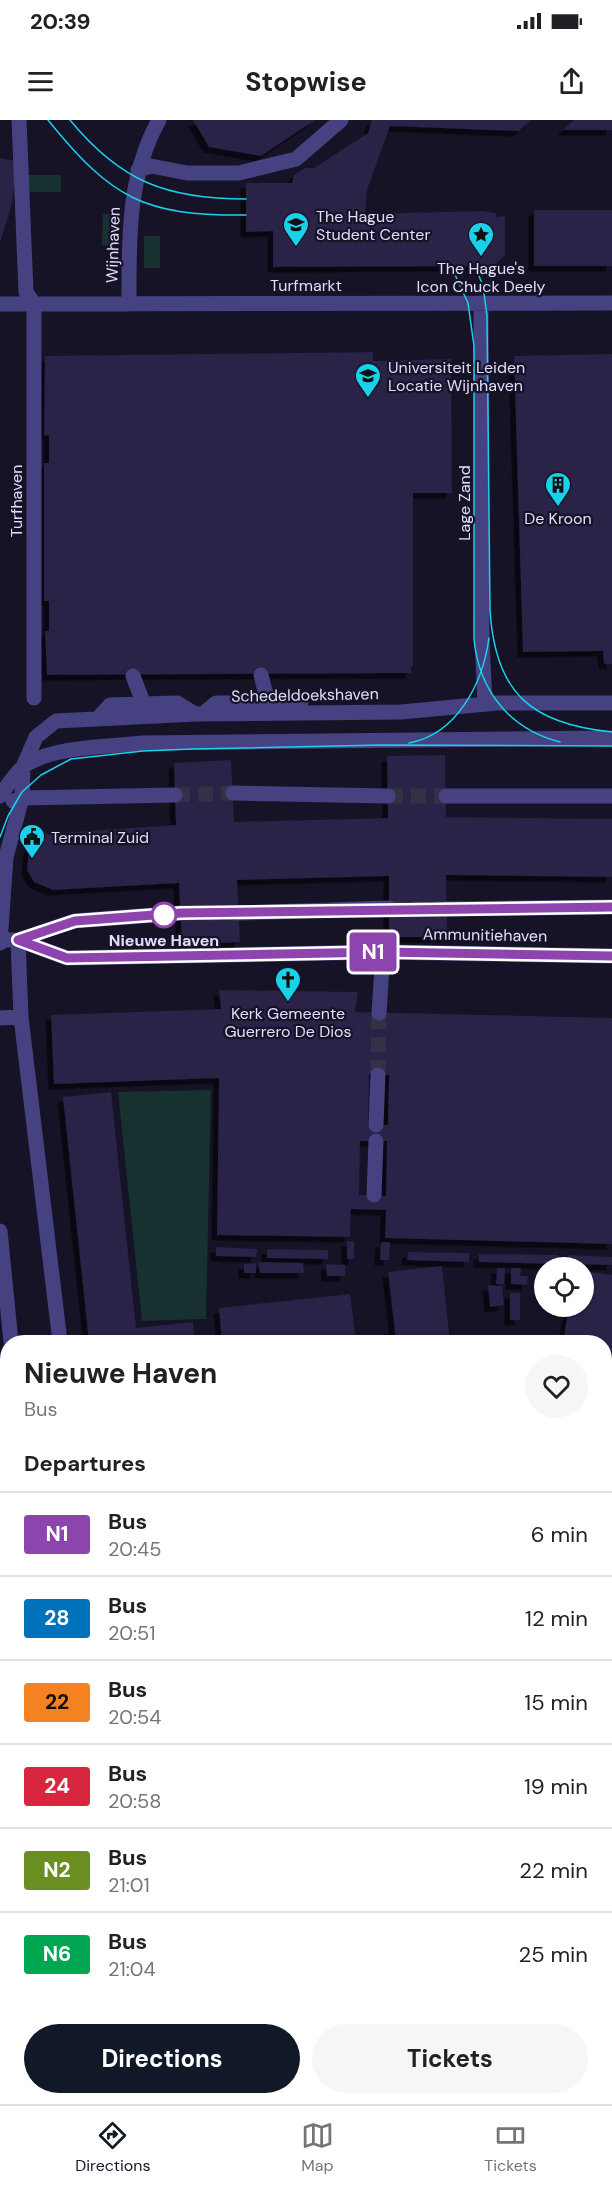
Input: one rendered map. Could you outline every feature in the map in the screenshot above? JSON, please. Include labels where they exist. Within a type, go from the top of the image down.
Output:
[{"type":"street","points":[[19,120],[26,292],[34,304]]},
{"type":"street","name":"Wijnhaven","points":[[129,304],[129,222],[138,170],[159,120]]},
{"type":"street","points":[[138,170],[152,166],[187,173],[214,175],[240,173],[296,159],[341,120]]},
{"type":"street","name":"Lage Zand","points":[[481,303],[482,641],[485,703]]},
{"type":"street","name":"Turfmarkt","points":[[0,304],[612,303]]},
{"type":"street","name":"Turfhaven","points":[[34,304],[34,698]]},
{"type":"street","points":[[253,702],[261,675],[265,691],[272,702]]},
{"type":"street","points":[[125,705],[133,676],[144,705]]},
{"type":"street","points":[[177,704],[199,714],[216,703]]},
{"type":"street","points":[[98,718],[110,705],[312,703],[333,712]]},
{"type":"street","name":"Schedeldoekshaven","points":[[0,941],[1,897],[6,857],[22,798],[23,767],[36,737],[56,721],[199,714],[401,712],[485,703],[612,703]]},
{"type":"street","points":[[0,796],[23,767],[40,758],[71,750],[166,742],[612,738]]},
{"type":"street","points":[[233,793],[388,796]]},
{"type":"street","points":[[0,807],[22,798],[175,795]]},
{"type":"street","points":[[446,796],[612,796]]},
{"type":"street","points":[[446,909],[612,907]]},
{"type":"street","points":[[238,913],[389,908]]},
{"type":"street","points":[[59,1335],[21,1017],[18,940],[75,921],[181,913]]},
{"type":"street","name":"Ammunitiehaven","points":[[0,941],[18,940],[67,958],[383,952],[612,956]]},
{"type":"street","points":[[379,1012],[383,952]]},
{"type":"street","points":[[0,1018],[21,1017]]},
{"type":"street","points":[[376,1125],[378,1075]]},
{"type":"street","points":[[374,1195],[376,1142]]},
{"type":"street","points":[[0,1231],[10,1335]]},
{"type":"green space","points":[[28,175],[61,175],[61,192],[28,192]]},
{"type":"green space","points":[[103,214],[119,214],[119,245],[102,245]]},
{"type":"green space","points":[[144,236],[160,236],[160,268],[144,268]]},
{"type":"green space","points":[[211,1090],[206,1319],[142,1321],[118,1092]]},
{"type":"building","points":[[193,120],[315,120],[261,156],[209,147]]},
{"type":"building","points":[[372,120],[531,120],[519,131],[390,126],[367,190],[365,214],[480,211],[496,213],[496,217],[505,216],[505,255],[494,266],[273,267],[273,231],[246,232],[246,183],[292,183],[294,175],[305,168],[314,168],[368,133]]},
{"type":"building","points":[[574,120],[612,120],[612,130],[563,130]]},
{"type":"building","points":[[0,158],[17,161],[12,203],[0,243]]},
{"type":"building","points":[[534,210],[612,210],[612,266],[534,266]]},
{"type":"building","points":[[373,352],[373,361],[451,359],[452,493],[413,493],[413,667],[411,667],[411,673],[47,675],[45,631],[49,631],[49,601],[44,601],[44,463],[49,463],[49,435],[44,436],[45,356]]},
{"type":"building","name":"De Kroon","points":[[612,354],[612,664],[604,664],[603,651],[523,652],[514,356]]},
{"type":"building","points":[[445,755],[446,817],[612,819],[612,877],[446,875],[447,937],[389,937],[389,876],[237,880],[240,942],[182,945],[179,883],[53,890],[34,882],[27,870],[29,847],[46,834],[176,825],[174,763],[231,760],[234,822],[388,818],[387,756]]},
{"type":"building","points":[[219,990],[358,992],[355,1012],[612,1018],[612,1244],[385,1238],[386,1210],[351,1209],[350,1237],[217,1235],[219,1078],[54,1084],[51,1015],[221,1009]],"holes":[[[369,1074],[389,1075],[388,1125],[368,1125]],[[360,1141],[387,1141],[386,1196],[359,1195]]]},
{"type":"building","points":[[111,1092],[136,1328],[193,1322],[194,1335],[88,1335],[63,1097]]},
{"type":"building","points":[[347,1241],[354,1241],[354,1259],[347,1259]]},
{"type":"building","points":[[381,1242],[390,1242],[389,1260],[380,1260]]},
{"type":"building","points":[[216,1247],[257,1249],[256,1257],[216,1256]]},
{"type":"building","points":[[267,1249],[328,1250],[328,1259],[267,1258]]},
{"type":"building","points":[[408,1252],[469,1253],[469,1262],[407,1260]]},
{"type":"building","points":[[479,1254],[558,1255],[558,1257],[534,1257],[534,1263],[479,1262]]},
{"type":"building","points":[[568,1255],[612,1257],[612,1265],[594,1265],[594,1257],[568,1257]]},
{"type":"building","points":[[258,1262],[303,1263],[304,1273],[260,1273]]},
{"type":"building","points":[[256,1263],[256,1273],[244,1273],[244,1264]]},
{"type":"building","points":[[326,1264],[345,1265],[345,1276],[327,1276]]},
{"type":"building","points":[[442,1266],[449,1335],[395,1335],[388,1272]]},
{"type":"building","points":[[497,1268],[505,1268],[504,1284],[496,1284]]},
{"type":"building","points":[[511,1268],[521,1268],[520,1276],[528,1276],[527,1285],[511,1284]]},
{"type":"building","points":[[594,1272],[612,1275],[612,1335],[564,1335],[567,1317],[594,1317]]},
{"type":"building","points":[[488,1285],[502,1286],[504,1305],[490,1307]]},
{"type":"building","points":[[510,1293],[520,1293],[520,1320],[510,1320]]},
{"type":"building","points":[[350,1294],[355,1335],[221,1335],[219,1308]]},
{"type":"tunnel","points":[[175,795],[233,793]]},
{"type":"tunnel","points":[[388,796],[446,796]]},
{"type":"tunnel","points":[[389,908],[446,909]]},
{"type":"tunnel","points":[[181,913],[238,913]]},
{"type":"tunnel","points":[[378,1075],[379,1013]]},
{"type":"tram line","points":[[48,120],[92,168],[112,185],[133,198],[181,212],[246,215]]},
{"type":"tram line","points":[[70,120],[108,158],[127,172],[148,183],[192,195],[246,199]]},
{"type":"tram line","points":[[451,266],[468,303],[474,346],[474,639],[477,658],[482,675],[500,705],[526,728],[560,742]]},
{"type":"tram line","points":[[475,266],[483,286],[487,316],[490,610],[493,639],[500,663],[509,683],[522,699],[539,712],[584,728],[612,732]]},
{"type":"tram line","points":[[409,743],[426,738],[441,729],[465,704],[481,672],[489,638]]},
{"type":"tram line","points":[[0,837],[8,816],[22,792],[41,775],[71,759],[143,751],[192,749],[382,745],[612,746]]},
{"type":"bus line","name":"N1","points":[[612,907],[389,908],[181,913],[75,921],[18,940],[67,958],[383,952],[612,956]]},
{"type":"place","name":"The Hague Student Center","points":[[296,248]]},
{"type":"place","name":"The Hague's Icon Chuck Deely","points":[[481,258]]},
{"type":"place","name":"Universiteit Leiden Locatie Wijnhaven","points":[[368,399]]},
{"type":"place","name":"De Kroon","points":[[558,508]]},
{"type":"place","name":"Terminal Zuid","points":[[32,860]]},
{"type":"place","name":"Nieuwe Haven","points":[[164,915]]},
{"type":"place","name":"Kerk Gemeente Guerrero De Dios","points":[[288,1003]]}]
